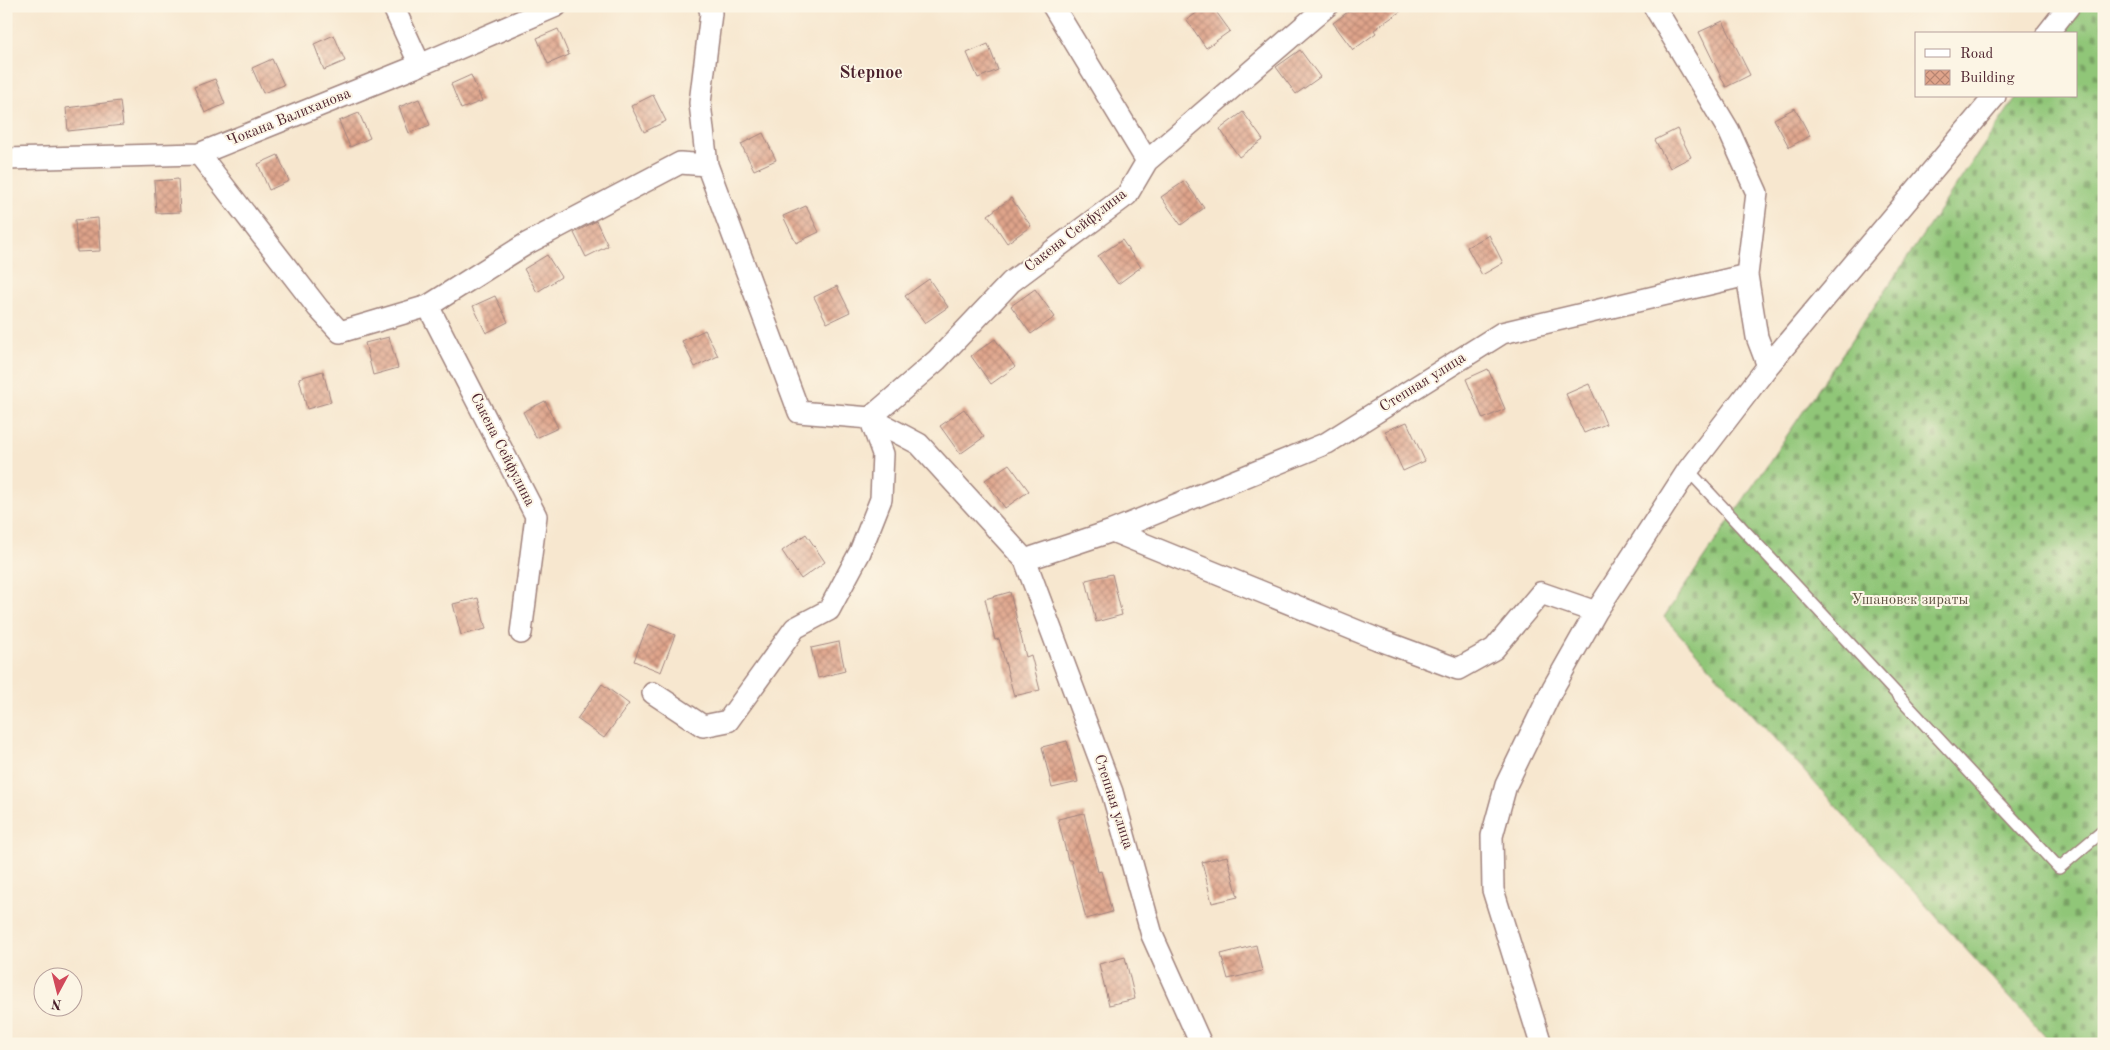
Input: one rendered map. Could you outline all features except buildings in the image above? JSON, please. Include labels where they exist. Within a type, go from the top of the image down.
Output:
[{"type":"street","points":[[393,6],[420,65]]},
{"type":"street","name":"Чокана Валиханова","points":[[6,159],[199,154],[420,65],[556,6]]},
{"type":"street","points":[[653,693],[703,726],[728,721],[795,628],[829,610],[860,552],[881,499],[883,454],[870,418],[798,412],[707,165],[700,103],[711,13],[709,6]]},
{"type":"street","points":[[1053,6],[1147,161]]},
{"type":"street","name":"Сакена Сейфулина","points":[[870,418],[937,360],[1011,282],[1126,195],[1147,161],[1327,6]]},
{"type":"street","points":[[1654,6],[1729,131],[1757,193],[1747,275],[1756,337],[1768,366]]},
{"type":"street","points":[[2049,32],[2069,6]]},
{"type":"street","points":[[1541,1044],[1493,890],[1492,836],[1506,785],[1553,688],[1596,612],[1688,470],[1768,366],[1993,98]]},
{"type":"street","points":[[199,154],[318,308],[340,332],[428,306],[526,244],[680,164],[707,165]]},
{"type":"street","name":"Степная улица","points":[[1025,560],[1112,531],[1327,444],[1502,333],[1747,275]]},
{"type":"street","name":"Сакена Сейфулина","points":[[428,306],[536,516],[521,633]]},
{"type":"street","name":"Степная улица","points":[[870,418],[919,444],[1025,560],[1112,792],[1152,935],[1201,1044]]},
{"type":"street","points":[[1112,531],[1377,639],[1458,669],[1494,648],[1541,593],[1596,612]]},
{"type":"lane","points":[[1688,470],[2060,868],[2104,830]]},
{"type":"green space","name":"Ушановск зираты","points":[[2080,6],[2104,6],[2104,1044],[2052,1044],[1664,617],[2016,98],[2078,98],[2078,32],[2060,32],[2076,8]]},
{"type":"district","name":"Stepnoe","points":[[871,73]]}]
